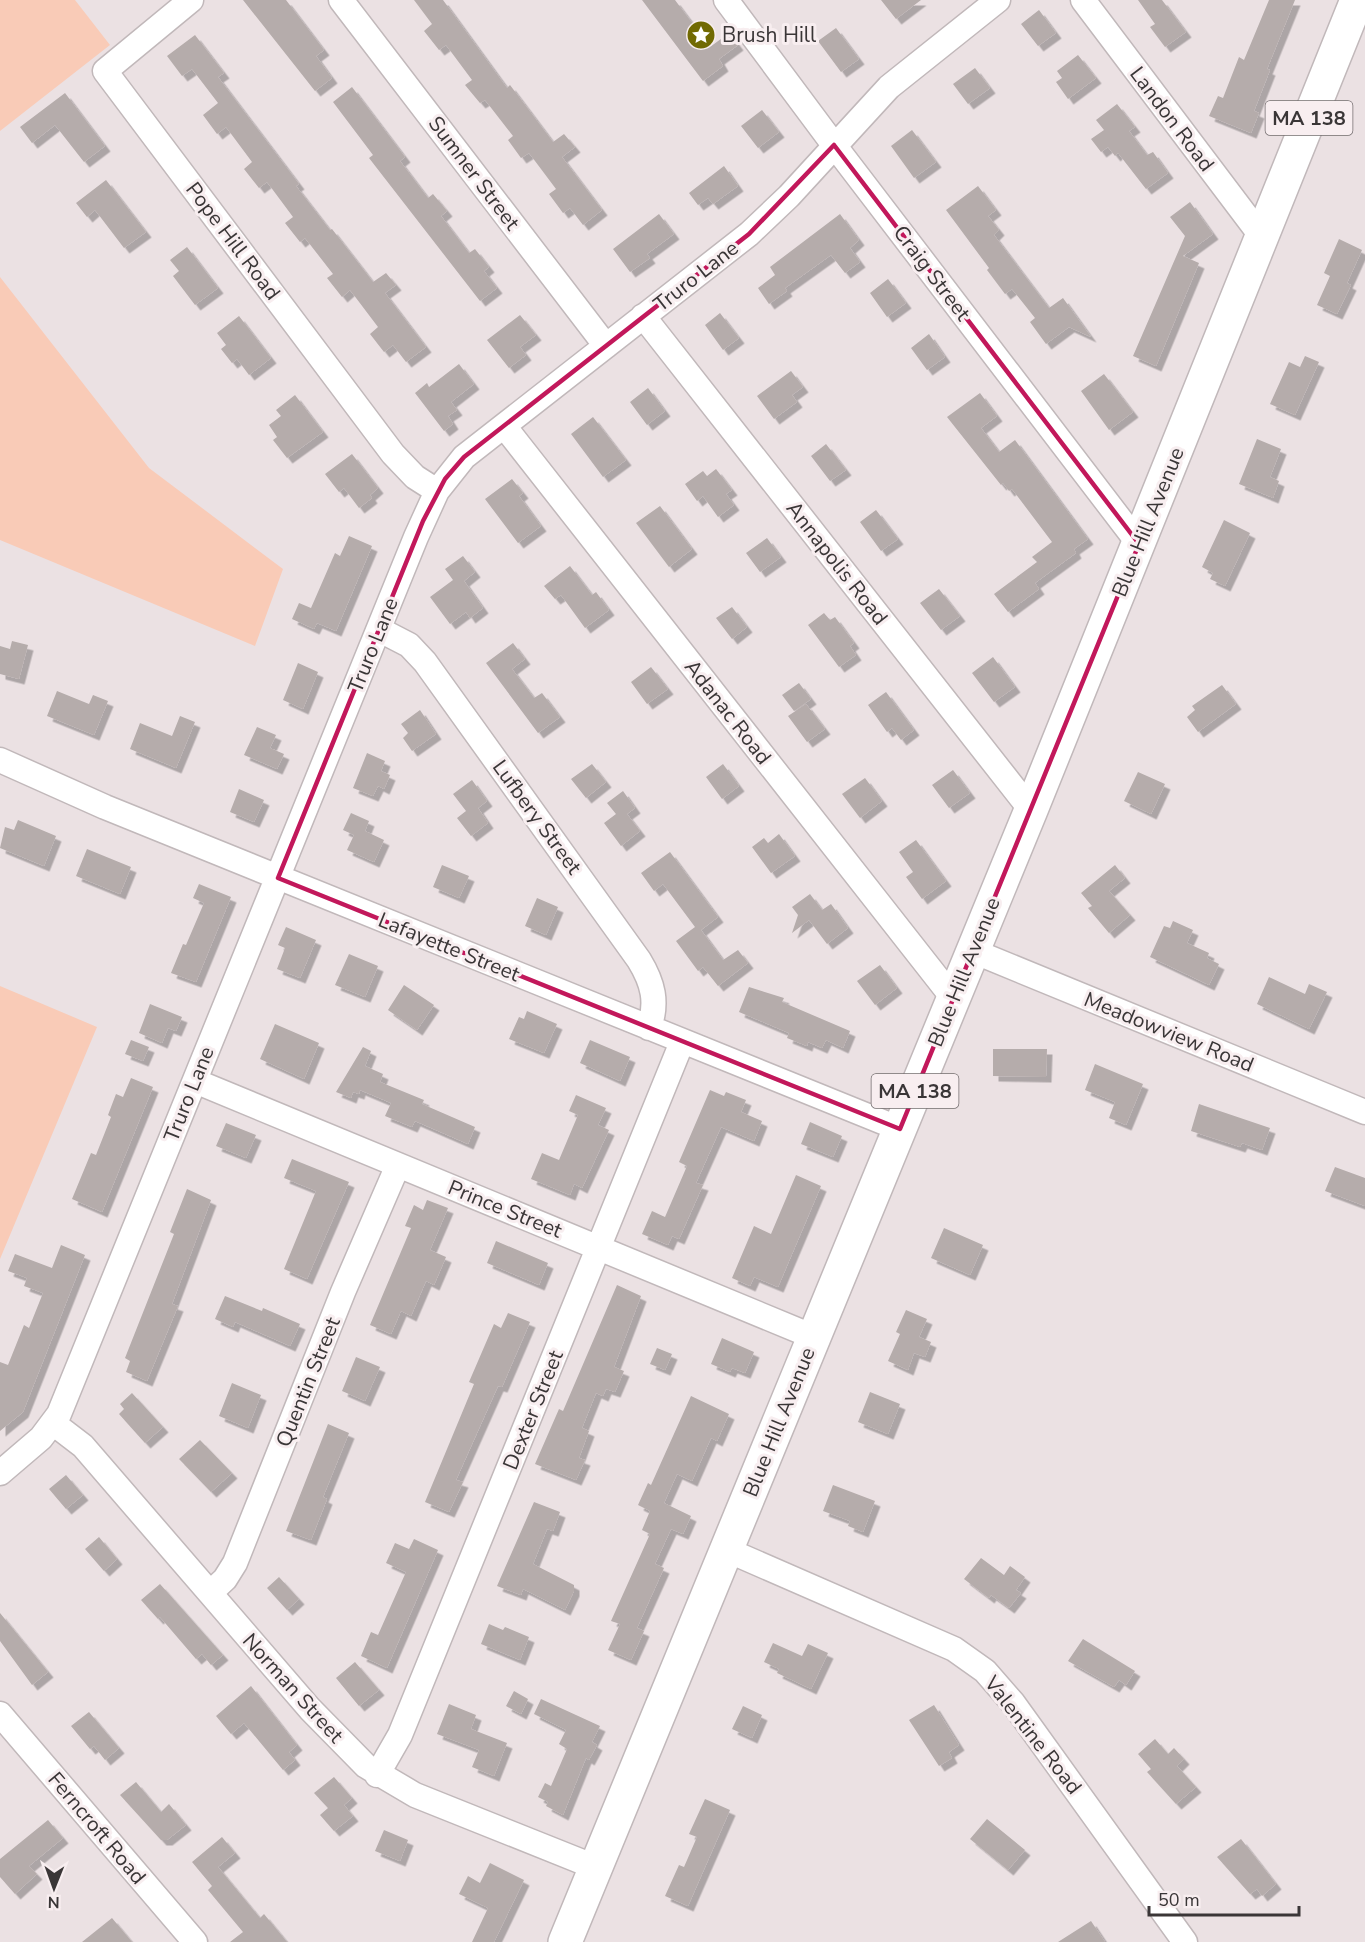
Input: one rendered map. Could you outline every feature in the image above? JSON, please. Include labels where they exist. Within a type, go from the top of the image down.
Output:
[{"type":"highway","name":"Blue Hill Avenue","points":[[565,1942],[1031,810],[1357,0]]},
{"type":"street","name":"Pope Hill Road","points":[[191,0],[105,71],[393,454],[415,477],[437,491]]},
{"type":"street","name":"Sumner Street","points":[[341,0],[606,346]]},
{"type":"street","name":"Craig Street","points":[[726,0],[1139,544]]},
{"type":"street","name":"Truro Lane","points":[[0,1473],[41,1438],[53,1423],[437,491],[454,467],[769,216],[870,104],[910,68],[998,0]]},
{"type":"street","name":"Landon Road","points":[[1083,0],[1262,237]]},
{"type":"street","name":"Annapolis Road","points":[[643,316],[1031,810]]},
{"type":"street","name":"Adanac Road","points":[[504,426],[953,998]]},
{"type":"street","name":"Lufbery Street","points":[[380,630],[409,645],[425,662],[639,960],[654,992],[654,1011],[649,1028]]},
{"type":"street","name":"Lafayette Street","points":[[0,760],[105,807],[278,878],[900,1129]]},
{"type":"street","name":"Meadowview Road","points":[[973,951],[1365,1112]]},
{"type":"street","name":"Dexter Street","points":[[377,1775],[400,1735],[682,1042]]},
{"type":"street","name":"Prince Street","points":[[195,1081],[814,1337]]},
{"type":"street","name":"Quentin Street","points":[[210,1593],[225,1580],[235,1563],[343,1292],[398,1165]]},
{"type":"street","name":"Norman Street","points":[[53,1423],[83,1446],[310,1710],[355,1757],[377,1775],[415,1795],[596,1867]]},
{"type":"street","name":"Valentine Road","points":[[727,1550],[936,1640],[985,1671],[1013,1703],[1185,1942]]},
{"type":"street","name":"Ferncroft Road","points":[[0,1714],[195,1942]]},
{"type":"highlighted area","points":[[834,145],[1139,544],[900,1129],[278,878],[423,521],[445,479],[464,457],[749,234]]},
{"type":"shaded area","points":[[0,0],[75,0],[110,45],[0,131]]},
{"type":"shaded area","points":[[0,277],[149,468],[283,569],[255,646],[0,540]]},
{"type":"shaded area","points":[[0,986],[97,1027],[0,1259]]},
{"type":"building","points":[[243,0],[286,0],[324,50],[316,56],[332,78],[315,91]]},
{"type":"building","points":[[414,0],[443,0],[507,88],[510,85],[553,142],[564,134],[575,147],[562,157],[602,210],[583,225],[570,208],[563,213],[549,194],[556,189],[529,153],[521,158],[508,140],[513,136],[485,100],[480,103],[465,85],[472,80],[446,45],[439,50],[424,31],[432,24]]},
{"type":"building","points":[[642,0],[675,0],[710,47],[729,33],[738,45],[719,59],[723,66],[703,81]]},
{"type":"building","points":[[881,0],[921,0],[896,19]]},
{"type":"building","points":[[1138,0],[1162,0],[1186,32],[1165,47],[1150,27],[1155,24]]},
{"type":"building","points":[[1269,0],[1295,0],[1267,69],[1270,70],[1254,111],[1259,113],[1251,133],[1209,116],[1218,96],[1223,98],[1239,57],[1244,60]]},
{"type":"building","points":[[1039,10],[1056,33],[1038,46],[1021,24]]},
{"type":"building","points":[[836,28],[859,59],[841,72],[818,41]]},
{"type":"building","points":[[195,35],[224,73],[218,77],[299,184],[296,186],[330,230],[332,229],[373,282],[386,273],[396,285],[385,293],[426,347],[406,362],[393,345],[384,352],[370,334],[378,327],[350,290],[342,297],[327,278],[333,274],[305,238],[300,242],[285,223],[293,217],[267,182],[259,188],[244,169],[252,162],[226,127],[217,134],[203,115],[218,103],[192,69],[182,76],[167,56]]},
{"type":"building","points":[[1078,55],[1096,78],[1068,99],[1056,82],[1062,78],[1057,71]]},
{"type":"building","points":[[975,68],[990,88],[968,104],[953,84]]},
{"type":"building","points":[[352,87],[405,157],[400,161],[428,198],[433,194],[447,211],[441,216],[469,253],[475,249],[489,267],[484,271],[497,288],[480,301],[369,158],[373,155],[333,102]]},
{"type":"building","points":[[65,93],[105,146],[84,162],[55,125],[32,143],[20,127]]},
{"type":"building","points":[[1117,104],[1135,127],[1129,131],[1147,155],[1153,152],[1168,173],[1146,189],[1118,153],[1115,156],[1108,147],[1101,152],[1091,139],[1104,130],[1096,120]]},
{"type":"building","points":[[762,110],[779,132],[758,148],[741,126]]},
{"type":"building","points":[[912,130],[936,162],[914,178],[891,146]]},
{"type":"building","points":[[724,166],[738,186],[713,204],[708,198],[698,205],[689,193]]},
{"type":"building","points":[[106,180],[146,232],[124,248],[95,210],[87,217],[76,203]]},
{"type":"building","points":[[978,186],[996,210],[988,216],[999,230],[994,235],[1049,308],[1063,298],[1091,337],[1069,327],[1046,344],[1030,322],[1035,318],[1012,289],[1005,294],[987,270],[989,268],[946,210]]},
{"type":"building","points":[[1190,202],[1213,234],[1183,256],[1199,263],[1156,366],[1133,356],[1185,236],[1170,217]]},
{"type":"building","points":[[659,214],[674,234],[647,254],[650,258],[630,272],[613,249]]},
{"type":"building","points":[[840,214],[859,240],[850,248],[860,262],[845,273],[831,255],[785,288],[787,291],[769,304],[758,288],[775,275],[770,267]]},
{"type":"building","points":[[1339,239],[1362,250],[1347,283],[1351,285],[1337,314],[1317,305],[1330,276],[1324,273]]},
{"type":"building","points":[[187,247],[218,288],[195,305],[173,276],[179,271],[170,260]]},
{"type":"building","points":[[888,279],[906,303],[887,317],[870,293]]},
{"type":"building","points":[[720,313],[739,338],[723,350],[705,325]]},
{"type":"building","points":[[520,315],[536,335],[520,347],[526,355],[509,368],[487,340]]},
{"type":"building","points":[[239,316],[271,358],[249,375],[237,359],[232,363],[221,349],[226,345],[217,333]]},
{"type":"building","points":[[929,334],[945,357],[927,370],[911,348]]},
{"type":"building","points":[[1305,356],[1319,362],[1295,415],[1270,404],[1289,362],[1300,367]]},
{"type":"building","points":[[459,364],[474,384],[451,402],[457,410],[448,416],[453,424],[444,431],[415,393],[427,383],[429,387]]},
{"type":"building","points":[[791,371],[803,387],[792,395],[797,402],[774,419],[757,396]]},
{"type":"building","points":[[1104,374],[1133,412],[1109,430],[1081,391]]},
{"type":"building","points":[[648,388],[665,411],[647,425],[630,402]]},
{"type":"building","points":[[980,393],[997,416],[981,428],[999,452],[1015,440],[1088,539],[1074,549],[1076,553],[1035,583],[1039,589],[1008,612],[994,594],[1037,562],[1032,557],[1052,542],[1012,489],[1009,491],[1003,483],[1001,485],[947,417]]},
{"type":"building","points":[[295,395],[323,432],[287,458],[273,440],[277,437],[269,425],[281,416],[276,410]]},
{"type":"building","points":[[593,417],[626,460],[603,477],[571,434]]},
{"type":"building","points":[[1257,439],[1281,449],[1270,477],[1279,481],[1273,498],[1239,484]]},
{"type":"building","points":[[826,444],[846,470],[830,481],[811,456]]},
{"type":"building","points":[[352,454],[378,488],[370,495],[372,498],[359,508],[344,488],[339,492],[325,474]]},
{"type":"building","points":[[716,469],[732,490],[726,494],[734,505],[718,517],[703,496],[697,501],[685,484],[703,471],[707,476]]},
{"type":"building","points":[[512,479],[523,493],[519,496],[541,526],[518,543],[485,499]]},
{"type":"building","points":[[660,506],[692,549],[669,567],[636,523]]},
{"type":"building","points":[[876,510],[898,539],[881,551],[860,522]]},
{"type":"building","points":[[1224,520],[1250,533],[1225,586],[1210,579],[1213,573],[1202,567]]},
{"type":"building","points":[[349,536],[372,546],[336,631],[317,623],[314,629],[292,619],[299,603],[311,608],[335,553],[340,556]]},
{"type":"building","points":[[767,538],[781,557],[760,572],[746,553]]},
{"type":"building","points":[[463,556],[475,572],[464,581],[483,608],[470,618],[466,612],[450,624],[430,597],[453,580],[445,569]]},
{"type":"building","points":[[570,566],[592,595],[596,592],[609,610],[585,628],[561,595],[555,599],[544,586]]},
{"type":"building","points":[[939,589],[960,616],[941,630],[920,603]]},
{"type":"building","points":[[732,607],[747,627],[732,639],[716,618]]},
{"type":"building","points":[[824,613],[830,620],[835,617],[854,643],[850,646],[856,655],[839,667],[808,625]]},
{"type":"building","points":[[12,641],[28,645],[19,679],[0,674],[0,646],[10,649]]},
{"type":"building","points":[[513,643],[525,659],[512,669],[534,698],[542,693],[560,717],[538,733],[486,663]]},
{"type":"building","points":[[993,657],[1015,687],[994,702],[972,673]]},
{"type":"building","points":[[298,663],[318,672],[303,709],[283,700]]},
{"type":"building","points":[[651,667],[668,689],[647,704],[631,682]]},
{"type":"building","points":[[799,683],[811,699],[794,711],[782,695]]},
{"type":"building","points":[[1222,685],[1236,704],[1198,732],[1187,717],[1195,710],[1192,706]]},
{"type":"building","points":[[57,691],[89,704],[93,695],[108,701],[94,735],[47,716]]},
{"type":"building","points":[[886,692],[914,730],[901,740],[892,728],[887,732],[868,705]]},
{"type":"building","points":[[806,704],[825,729],[807,742],[788,716]]},
{"type":"building","points":[[420,710],[436,734],[412,751],[403,738],[408,733],[401,724]]},
{"type":"building","points":[[180,716],[195,722],[176,768],[130,749],[140,723],[172,736]]},
{"type":"building","points":[[257,727],[276,735],[270,748],[284,754],[277,769],[244,755]]},
{"type":"building","points":[[367,753],[385,761],[381,771],[390,775],[384,789],[378,786],[373,796],[353,788]]},
{"type":"building","points":[[592,764],[606,782],[586,798],[571,779]]},
{"type":"building","points":[[723,764],[739,786],[722,799],[706,777]]},
{"type":"building","points":[[953,770],[970,793],[949,808],[932,785]]},
{"type":"building","points":[[1138,772],[1165,784],[1151,814],[1124,801]]},
{"type":"building","points":[[865,778],[882,801],[860,818],[842,794]]},
{"type":"building","points":[[472,780],[487,801],[478,808],[488,823],[471,836],[457,818],[466,811],[453,794]]},
{"type":"building","points":[[239,789],[264,800],[254,822],[230,812]]},
{"type":"building","points":[[623,791],[635,808],[627,814],[640,831],[621,846],[604,823],[616,814],[607,803]]},
{"type":"building","points":[[351,813],[369,821],[365,831],[384,840],[374,862],[347,850],[354,835],[343,830]]},
{"type":"building","points":[[18,820],[56,836],[44,866],[0,848],[5,827],[14,830]]},
{"type":"building","points":[[779,834],[795,856],[771,873],[752,847],[764,838],[768,843]]},
{"type":"building","points":[[916,840],[946,881],[922,899],[906,877],[913,872],[899,852]]},
{"type":"building","points":[[87,849],[131,867],[120,894],[76,876]]},
{"type":"building","points":[[670,852],[718,917],[701,930],[723,960],[738,950],[748,963],[718,986],[703,967],[698,971],[676,941],[695,927],[663,884],[654,891],[641,873]]},
{"type":"building","points":[[442,865],[469,876],[459,898],[433,887]]},
{"type":"building","points":[[1115,865],[1125,878],[1109,891],[1130,915],[1109,933],[1088,908],[1092,906],[1081,893]]},
{"type":"building","points":[[199,884],[231,897],[196,982],[171,973],[204,903],[193,898]]},
{"type":"building","points":[[810,894],[822,910],[831,904],[848,928],[827,944],[809,920],[792,933],[798,915],[792,907]]},
{"type":"building","points":[[537,898],[558,907],[546,935],[525,926]]},
{"type":"building","points":[[1173,921],[1193,930],[1187,943],[1209,953],[1207,958],[1219,964],[1209,985],[1150,957],[1164,926],[1170,928]]},
{"type":"building","points":[[286,927],[316,940],[300,978],[277,969],[285,948],[278,945]]},
{"type":"building","points":[[349,954],[378,966],[365,997],[335,985]]},
{"type":"building","points":[[880,965],[897,988],[875,1005],[857,981]]},
{"type":"building","points":[[1269,977],[1305,994],[1309,984],[1327,992],[1309,1029],[1257,1004]]},
{"type":"building","points":[[404,985],[434,1005],[417,1030],[388,1010]]},
{"type":"building","points":[[749,987],[784,998],[782,1002],[850,1031],[843,1048],[826,1040],[822,1048],[808,1042],[807,1046],[787,1038],[789,1033],[739,1012]]},
{"type":"building","points":[[150,1004],[182,1017],[176,1031],[168,1028],[162,1043],[139,1033]]},
{"type":"building","points":[[527,1011],[557,1024],[544,1053],[509,1039],[519,1017],[524,1019]]},
{"type":"building","points":[[275,1024],[319,1043],[304,1079],[260,1059]]},
{"type":"building","points":[[131,1040],[149,1047],[143,1061],[125,1054]]},
{"type":"building","points":[[590,1040],[630,1057],[620,1081],[580,1063]]},
{"type":"building","points":[[363,1047],[371,1051],[365,1066],[383,1074],[380,1082],[424,1100],[422,1104],[475,1127],[468,1144],[415,1121],[412,1127],[385,1116],[391,1103],[360,1090],[359,1094],[353,1092],[351,1098],[336,1092]]},
{"type":"building","points":[[993,1049],[1047,1049],[1046,1077],[993,1076]]},
{"type":"building","points":[[1095,1064],[1143,1084],[1126,1125],[1109,1118],[1115,1102],[1085,1090]]},
{"type":"building","points":[[131,1078],[153,1087],[102,1212],[72,1199],[91,1153],[96,1155],[111,1117],[108,1115],[116,1094],[123,1097]]},
{"type":"building","points":[[710,1090],[724,1096],[726,1092],[746,1100],[741,1112],[762,1121],[754,1141],[721,1127],[696,1183],[703,1185],[679,1239],[672,1236],[668,1245],[642,1234],[652,1211],[665,1217],[687,1166],[679,1162]]},
{"type":"building","points":[[576,1095],[606,1108],[598,1125],[609,1130],[582,1188],[574,1184],[570,1195],[531,1179],[542,1153],[559,1160],[578,1115],[569,1111]]},
{"type":"building","points":[[1199,1104],[1270,1128],[1262,1150],[1242,1143],[1240,1147],[1191,1131]]},
{"type":"building","points":[[810,1122],[842,1136],[833,1157],[801,1144]]},
{"type":"building","points":[[226,1123],[256,1135],[246,1158],[216,1146]]},
{"type":"building","points":[[292,1159],[349,1182],[307,1279],[284,1269],[316,1191],[284,1178]]},
{"type":"building","points":[[1335,1167],[1365,1178],[1365,1206],[1325,1191]]},
{"type":"building","points":[[796,1175],[821,1186],[778,1287],[754,1277],[750,1286],[732,1278],[754,1226],[771,1234]]},
{"type":"building","points":[[187,1189],[211,1200],[172,1304],[178,1306],[147,1381],[126,1372],[130,1361],[125,1358],[174,1234],[170,1232]]},
{"type":"building","points":[[427,1200],[448,1208],[430,1250],[446,1257],[434,1285],[426,1281],[411,1316],[401,1311],[391,1334],[370,1325],[411,1228],[405,1226],[414,1205],[423,1210]]},
{"type":"building","points":[[944,1228],[983,1245],[970,1275],[931,1258]]},
{"type":"building","points":[[496,1241],[548,1263],[539,1285],[487,1263]]},
{"type":"building","points":[[61,1245],[85,1255],[23,1412],[0,1431],[0,1362],[8,1365],[24,1325],[29,1328],[43,1293],[24,1286],[27,1278],[8,1271],[15,1254],[52,1268]]},
{"type":"building","points":[[617,1285],[641,1296],[614,1367],[624,1371],[615,1392],[606,1389],[603,1396],[596,1393],[582,1428],[589,1431],[579,1458],[585,1460],[576,1480],[535,1464],[559,1409],[563,1411]]},
{"type":"building","points":[[225,1296],[262,1311],[263,1308],[300,1324],[290,1346],[235,1322],[233,1327],[215,1319]]},
{"type":"building","points":[[906,1310],[927,1319],[919,1337],[931,1342],[925,1357],[914,1353],[908,1370],[888,1361],[900,1334],[896,1332]]},
{"type":"building","points":[[508,1313],[530,1322],[502,1387],[498,1386],[456,1480],[463,1482],[449,1512],[425,1502],[474,1384],[469,1382],[494,1324],[501,1328]]},
{"type":"building","points":[[722,1338],[754,1352],[745,1373],[732,1368],[730,1372],[711,1364]]},
{"type":"building","points":[[657,1348],[672,1354],[665,1370],[650,1364]]},
{"type":"building","points":[[356,1357],[380,1367],[365,1401],[342,1391]]},
{"type":"building","points":[[232,1383],[261,1395],[248,1428],[219,1416]]},
{"type":"building","points":[[870,1392],[900,1404],[888,1434],[858,1422]]},
{"type":"building","points":[[132,1393],[163,1427],[145,1443],[119,1414],[124,1409],[120,1404]]},
{"type":"building","points":[[691,1396],[729,1414],[717,1441],[711,1438],[692,1481],[677,1474],[664,1503],[691,1516],[683,1534],[671,1529],[655,1564],[664,1568],[637,1628],[644,1631],[631,1660],[608,1650],[620,1624],[611,1621],[650,1534],[642,1530],[650,1511],[638,1505],[648,1483],[651,1485]]},
{"type":"building","points":[[328,1424],[349,1433],[323,1497],[327,1499],[311,1540],[286,1531]]},
{"type":"building","points":[[200,1440],[232,1473],[211,1492],[179,1459]]},
{"type":"building","points":[[66,1475],[83,1495],[66,1509],[49,1489]]},
{"type":"building","points":[[833,1485],[875,1501],[863,1532],[848,1526],[850,1521],[823,1511]]},
{"type":"building","points":[[534,1502],[560,1512],[553,1531],[547,1529],[533,1564],[574,1585],[574,1591],[565,1610],[523,1589],[521,1595],[497,1586]]},
{"type":"building","points":[[99,1537],[117,1559],[104,1571],[85,1549]]},
{"type":"building","points":[[414,1539],[438,1550],[387,1668],[361,1656],[371,1632],[378,1635],[406,1572],[386,1563],[395,1543],[409,1549]]},
{"type":"building","points":[[981,1558],[1004,1575],[1010,1566],[1025,1577],[1016,1590],[1021,1593],[1009,1608],[991,1595],[989,1598],[964,1579]]},
{"type":"building","points":[[279,1577],[299,1599],[287,1610],[267,1588]]},
{"type":"building","points":[[160,1584],[223,1655],[211,1665],[202,1654],[196,1659],[160,1617],[158,1619],[141,1600]]},
{"type":"building","points":[[0,1613],[48,1672],[32,1685],[0,1641]]},
{"type":"building","points":[[489,1624],[503,1630],[505,1627],[529,1637],[520,1660],[481,1644]]},
{"type":"building","points":[[1083,1639],[1135,1671],[1126,1685],[1119,1680],[1114,1687],[1068,1661]]},
{"type":"building","points":[[773,1643],[802,1656],[808,1644],[828,1653],[811,1689],[777,1673],[779,1669],[764,1662]]},
{"type":"building","points":[[355,1662],[379,1690],[359,1706],[336,1678]]},
{"type":"building","points":[[251,1686],[297,1745],[289,1752],[295,1760],[283,1770],[244,1723],[231,1734],[216,1716]]},
{"type":"building","points":[[514,1691],[528,1699],[521,1714],[506,1706]]},
{"type":"building","points":[[541,1699],[600,1726],[592,1742],[597,1745],[589,1760],[586,1758],[563,1815],[546,1806],[548,1802],[538,1797],[545,1783],[551,1786],[567,1749],[559,1744],[566,1730],[534,1714]]},
{"type":"building","points":[[449,1704],[476,1715],[471,1729],[507,1743],[494,1776],[472,1767],[479,1750],[437,1734]]},
{"type":"building","points":[[934,1705],[959,1745],[949,1752],[952,1758],[939,1766],[909,1720]]},
{"type":"building","points":[[743,1706],[762,1715],[752,1738],[732,1729]]},
{"type":"building","points":[[89,1712],[119,1748],[105,1760],[94,1746],[90,1749],[71,1726]]},
{"type":"building","points":[[1155,1739],[1168,1754],[1174,1748],[1184,1759],[1177,1766],[1196,1787],[1176,1804],[1147,1772],[1151,1769],[1138,1754]]},
{"type":"building","points":[[334,1777],[352,1798],[344,1805],[353,1816],[334,1831],[320,1815],[328,1808],[314,1793]]},
{"type":"building","points":[[136,1782],[161,1812],[169,1804],[186,1825],[167,1840],[161,1840],[120,1795]]},
{"type":"building","points":[[705,1799],[730,1810],[688,1906],[665,1896],[679,1865],[684,1867],[697,1837],[689,1834]]},
{"type":"building","points":[[987,1819],[1025,1850],[1008,1870],[970,1839]]},
{"type":"building","points":[[48,1820],[63,1838],[29,1866],[37,1874],[15,1894],[0,1877],[0,1859]]},
{"type":"building","points":[[384,1830],[408,1840],[400,1861],[375,1851]]},
{"type":"building","points":[[222,1837],[235,1853],[218,1867],[260,1918],[264,1914],[287,1942],[230,1942],[243,1932],[208,1890],[212,1886],[192,1862]]},
{"type":"building","points":[[1241,1839],[1276,1884],[1262,1896],[1257,1889],[1250,1894],[1217,1857]]},
{"type":"building","points":[[490,1863],[524,1880],[494,1942],[472,1942],[488,1908],[459,1894],[468,1876],[480,1883]]},
{"type":"building","points":[[112,1918],[132,1942],[82,1942]]},
{"type":"building","points":[[1091,1921],[1105,1942],[1058,1942]]},
{"type":"place","name":"Brush Hill","points":[[701,35]]}]
